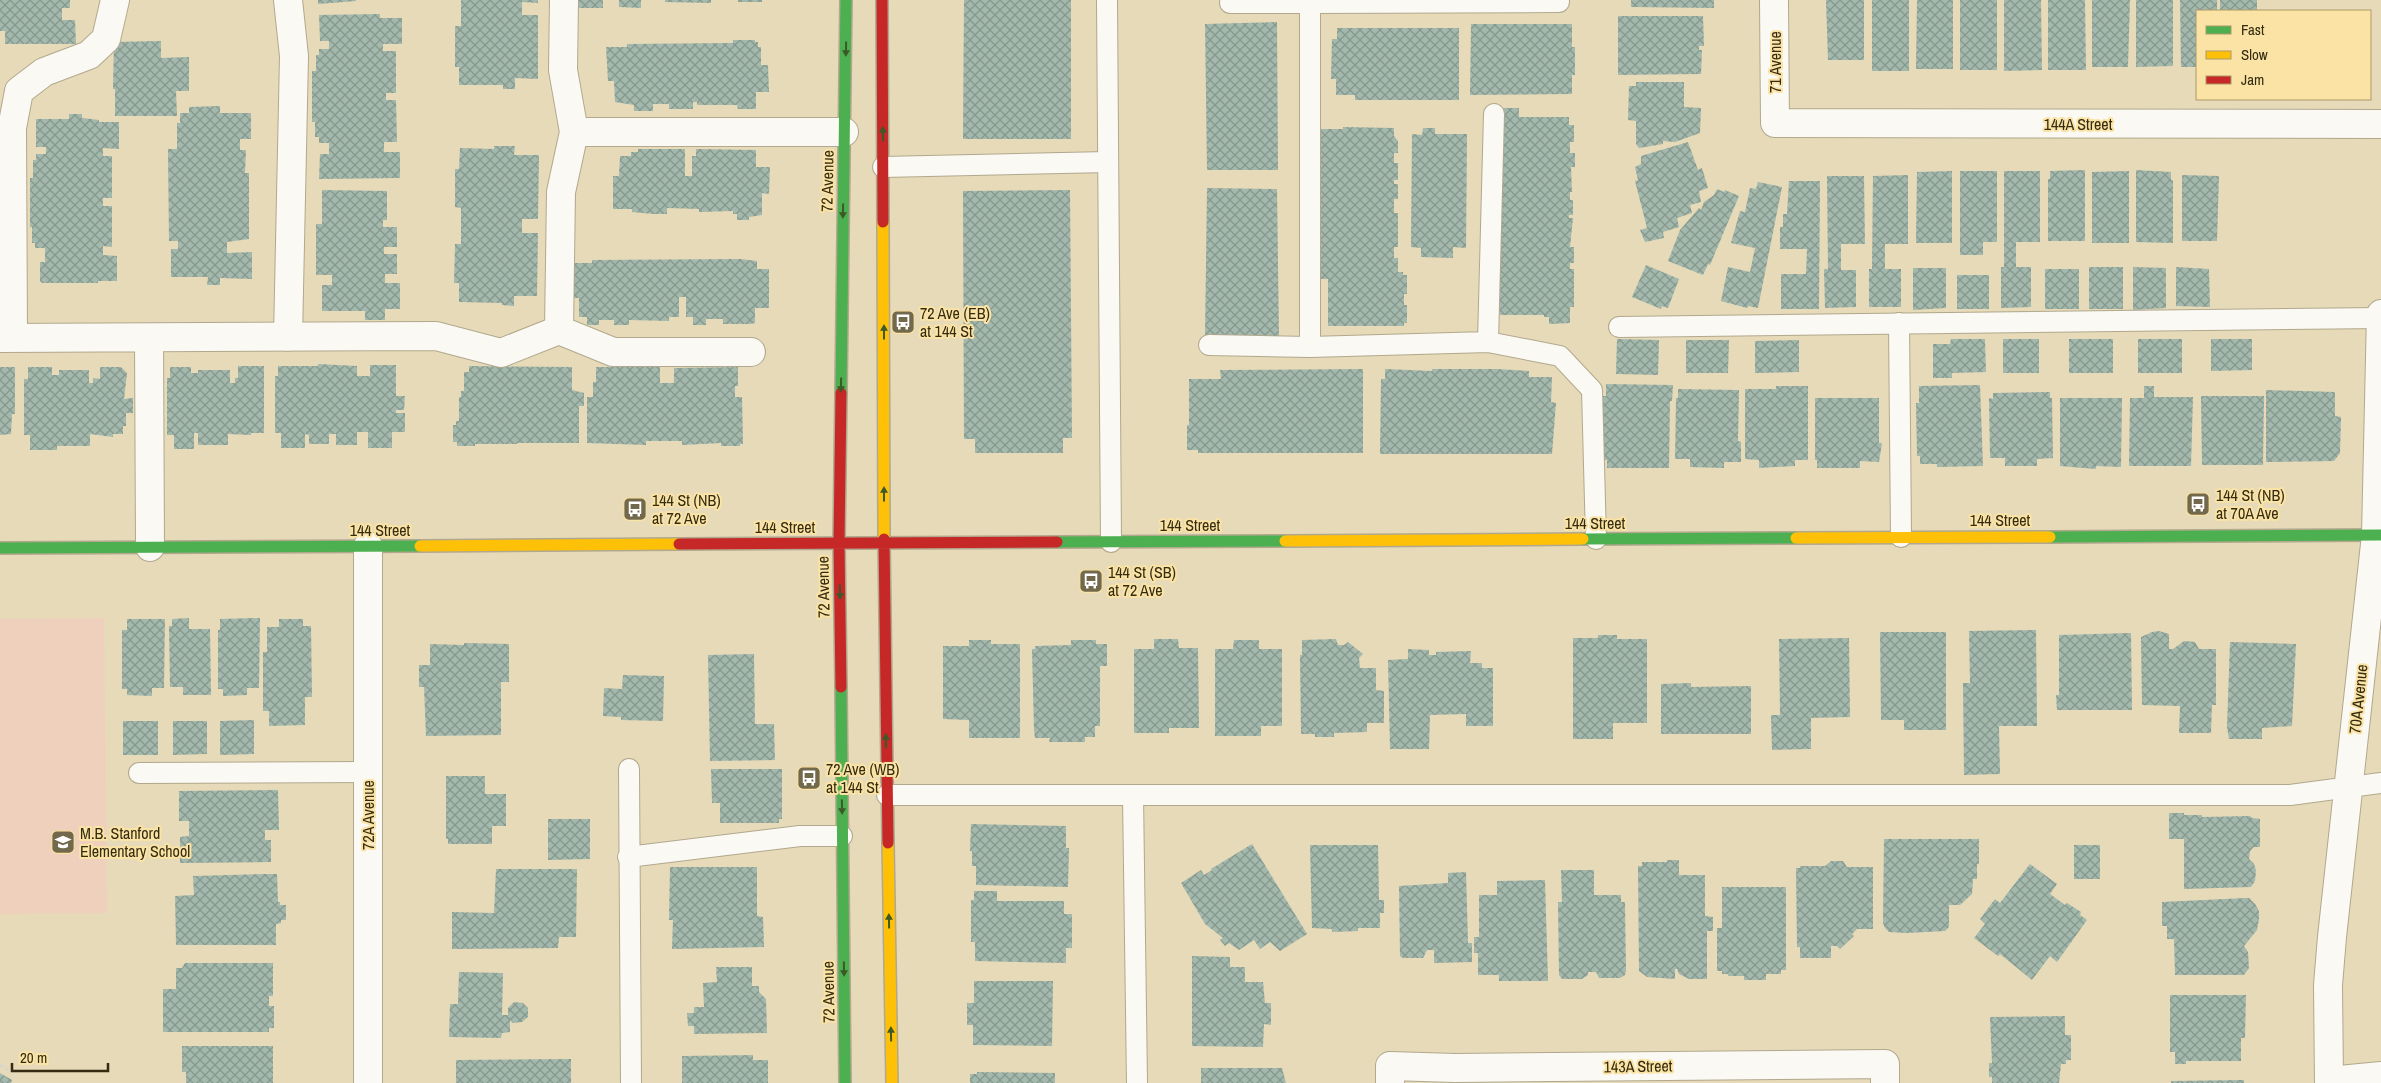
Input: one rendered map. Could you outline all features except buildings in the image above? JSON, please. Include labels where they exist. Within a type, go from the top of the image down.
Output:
[{"type":"main road","name":"72 Avenue","points":[[845,1083],[839,543],[846,0]]},
{"type":"main road","points":[[882,0],[884,543],[892,1083]]},
{"type":"main road","name":"144 Street","points":[[0,548],[2379,535]]},
{"type":"street","points":[[115,0],[106,39],[89,55],[44,72],[19,91],[12,128],[6,338],[436,336],[501,353],[559,330],[613,352],[751,352]]},
{"type":"street","points":[[288,0],[294,56],[288,337]]},
{"type":"street","points":[[559,330],[561,192],[574,132],[563,70],[564,0]]},
{"type":"street","name":"71 Avenue","points":[[1774,0],[1775,123]]},
{"type":"street","name":"144A Street","points":[[1775,123],[2381,124]]},
{"type":"street","points":[[574,132],[844,132]]},
{"type":"street","name":"70A Avenue","points":[[2329,1082],[2328,985],[2348,788],[2379,535],[2381,314]]},
{"type":"street","points":[[149,338],[150,547]]},
{"type":"street","name":"72A Avenue","points":[[368,546],[368,1083]]},
{"type":"street","name":"143A Street","points":[[1390,1075],[1465,1068],[1885,1073]]},
{"type":"street","points":[[2329,1082],[2381,1076]]},
{"type":"lane","points":[[1107,0],[1111,542]]},
{"type":"lane","points":[[1230,3],[1559,2]]},
{"type":"lane","points":[[1310,3],[1310,347]]},
{"type":"lane","points":[[1488,342],[1494,114]]},
{"type":"lane","points":[[883,167],[1108,162]]},
{"type":"lane","points":[[1619,327],[2381,318]]},
{"type":"lane","points":[[1900,324],[1900,537]]},
{"type":"lane","points":[[1209,345],[1310,347],[1488,342],[1560,356],[1592,390],[1596,539]]},
{"type":"lane","points":[[629,769],[628,857],[631,1083]]},
{"type":"lane","points":[[139,772],[368,772]]},
{"type":"lane","points":[[887,795],[2290,795],[2381,783]]},
{"type":"lane","points":[[1133,795],[1137,1083]]},
{"type":"lane","points":[[628,857],[800,836],[842,836]]},
{"type":"path","points":[[0,1065],[8,1070]]},
{"type":"shaded area","points":[[104,618],[107,913],[0,914],[0,619]]},
{"type":"traffic: fast","points":[[841,393],[846,0]]},
{"type":"traffic: fast","points":[[2050,537],[2381,535]]},
{"type":"traffic: fast","points":[[1583,539],[1796,538]]},
{"type":"traffic: fast","points":[[1057,542],[1285,541]]},
{"type":"traffic: fast","points":[[0,548],[420,546]]},
{"type":"traffic: fast","points":[[841,687],[845,1083]]},
{"type":"traffic: slow","points":[[883,222],[884,539]]},
{"type":"traffic: slow","points":[[1796,538],[2050,537]]},
{"type":"traffic: slow","points":[[1285,541],[1583,539]]},
{"type":"traffic: slow","points":[[420,546],[679,544]]},
{"type":"traffic: slow","points":[[888,843],[892,1083]]},
{"type":"traffic: jam","points":[[882,0],[883,222]]},
{"type":"traffic: jam","points":[[841,393],[839,543],[841,687]]},
{"type":"traffic: jam","points":[[884,539],[888,843]]},
{"type":"traffic: jam","points":[[679,544],[1057,542]]},
{"type":"place","name":"72 Ave (EB) at 144 St","points":[[903,322]]},
{"type":"place","name":"144 St (NB) at 70A Ave","points":[[2198,504]]},
{"type":"place","name":"144 St (NB) at 72 Ave","points":[[635,509]]},
{"type":"place","name":"144 St (SB) at 72 Ave","points":[[1091,581]]},
{"type":"place","name":"72 Ave (WB) at 144 St","points":[[809,778]]},
{"type":"place","name":"M.B. Stanford Elementary School","points":[[63,842]]}]
